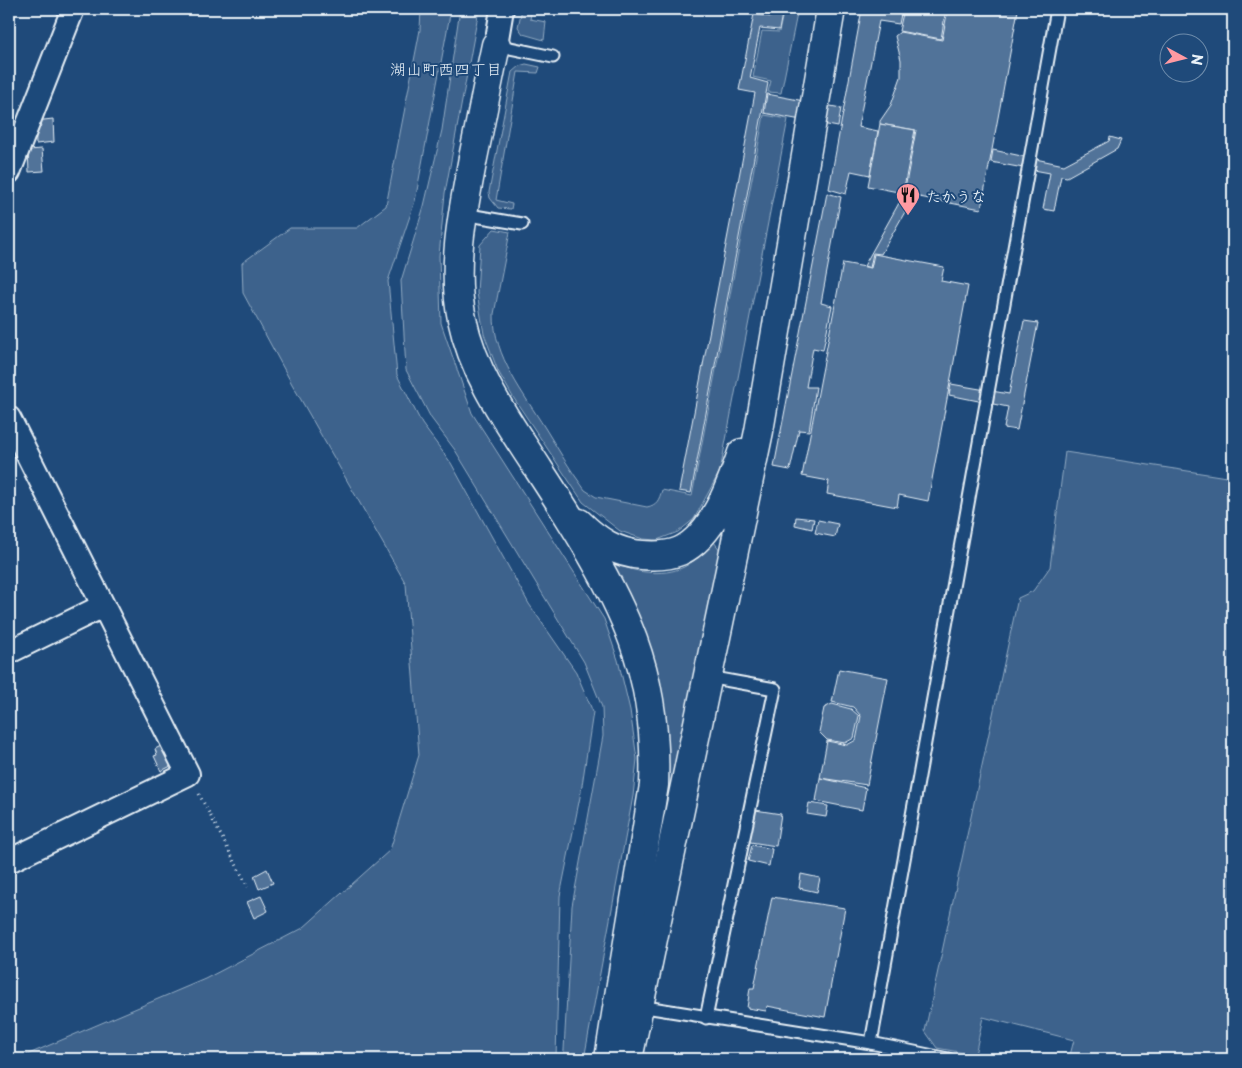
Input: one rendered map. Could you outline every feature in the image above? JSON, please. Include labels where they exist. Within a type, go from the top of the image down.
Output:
[{"type":"street","points":[[9,172],[73,9]]},
{"type":"street","points":[[502,9],[462,214],[459,291],[462,318],[478,370],[494,401],[562,506],[605,580],[626,622],[643,674],[652,726],[655,764],[629,1004],[628,1059]]},
{"type":"street","points":[[609,1059],[629,1004],[708,677],[768,376],[831,9]]},
{"type":"street","points":[[562,506],[595,538],[605,545],[620,551],[658,555],[679,551],[688,546],[706,530],[722,501],[742,455],[768,376]]},
{"type":"street","points":[[9,418],[188,774],[9,861]]},
{"type":"street","points":[[9,652],[103,606]]},
{"type":"lane","points":[[871,1042],[1057,9]]},
{"type":"lane","points":[[496,45],[553,57]]},
{"type":"lane","points":[[462,214],[522,224]]},
{"type":"lane","points":[[706,1018],[775,689],[708,677]]},
{"type":"lane","points":[[629,1004],[706,1018],[871,1042],[948,1059]]},
{"type":"path","points":[[188,774],[248,887]]},
{"type":"shaded area","points":[[421,9],[451,9],[415,201],[388,281],[397,375],[422,424],[451,463],[529,604],[576,672],[593,712],[581,792],[560,896],[556,1059],[17,1059],[205,979],[303,928],[390,850],[419,755],[406,584],[292,384],[243,293],[242,263],[290,228],[357,228],[386,206],[420,30]]},
{"type":"shaded area","points":[[460,9],[479,9],[445,193],[439,256],[441,323],[472,413],[604,619],[618,660],[630,710],[637,759],[633,796],[584,1059],[563,1059],[572,906],[603,736],[602,707],[584,662],[455,450],[431,418],[406,370],[401,281],[424,206],[442,130]]},
{"type":"shaded area","points":[[522,9],[532,9],[530,19],[546,22],[544,40],[523,34],[518,27]]},
{"type":"shaded area","points":[[784,9],[798,9],[781,93],[768,92],[771,81],[753,77],[762,31],[779,32]]},
{"type":"shaded area","points":[[526,64],[540,67],[538,73],[518,72],[496,200],[512,204],[511,209],[498,208],[490,198],[489,192],[512,72],[519,66]]},
{"type":"shaded area","points":[[764,115],[788,119],[720,471],[694,519],[678,532],[657,540],[643,539],[620,531],[583,502],[513,397],[498,371],[484,334],[477,293],[480,245],[494,229],[510,232],[494,314],[495,330],[499,345],[504,360],[519,388],[585,490],[596,497],[647,507],[657,502],[662,490],[692,496]]},
{"type":"shaded area","points":[[1065,452],[1233,478],[1233,1059],[1069,1059],[1074,1040],[983,1017],[975,1055],[937,1048],[925,1031],[1018,598],[1033,591],[1050,567]]},
{"type":"shaded area","points":[[714,542],[720,550],[643,944],[665,784],[608,565],[612,561],[638,571],[667,572],[684,567],[692,562]]},
{"type":"building","points":[[773,9],[783,9],[779,30],[760,28],[750,78],[768,83],[691,493],[679,491],[755,93],[739,90],[754,14],[771,17]]},
{"type":"building","points":[[862,9],[902,9],[899,24],[879,21],[858,127],[878,131],[870,175],[851,171],[846,194],[829,189]]},
{"type":"building","points":[[904,9],[946,9],[941,39],[899,31]]},
{"type":"building","points":[[948,9],[1018,10],[981,209],[904,194],[916,130],[880,124],[880,121],[891,105],[901,77],[901,60],[895,36],[900,32],[942,40]]},
{"type":"building","points":[[767,94],[841,108],[838,127],[764,113]]},
{"type":"building","points":[[53,119],[54,142],[36,144],[35,121]]},
{"type":"building","points":[[880,124],[915,130],[903,193],[868,186]]},
{"type":"building","points":[[1110,137],[1121,140],[1117,149],[1067,177],[1061,176],[1054,211],[1043,209],[1050,173],[991,162],[993,150],[1064,165],[1109,141]]},
{"type":"building","points":[[42,149],[44,171],[29,172],[28,150]]},
{"type":"building","points":[[827,193],[841,197],[821,303],[832,306],[823,350],[813,348],[806,387],[816,387],[809,431],[799,430],[790,470],[774,467]]},
{"type":"building","points":[[904,194],[914,196],[881,254],[873,253],[870,268],[864,266]]},
{"type":"building","points":[[874,254],[944,267],[941,281],[968,286],[928,501],[899,495],[897,507],[827,494],[829,481],[802,476],[843,263],[871,268]]},
{"type":"building","points":[[1024,321],[1038,323],[1017,430],[1004,428],[1008,407],[949,395],[951,384],[1009,394]]},
{"type":"building","points":[[796,517],[814,519],[812,529],[795,525]]},
{"type":"building","points":[[818,520],[838,524],[835,537],[815,533]]},
{"type":"building","points":[[839,669],[888,678],[867,785],[820,778],[827,741],[847,745],[856,740],[861,716],[853,707],[832,702]]},
{"type":"building","points":[[832,704],[851,709],[859,716],[854,738],[845,743],[827,740],[819,732],[824,708]]},
{"type":"building","points":[[163,745],[173,765],[161,771],[154,756],[157,755],[155,749]]},
{"type":"building","points":[[820,778],[866,788],[862,810],[816,801]]},
{"type":"building","points":[[809,803],[828,806],[826,817],[807,814]]},
{"type":"building","points":[[749,809],[781,814],[776,846],[744,841]]},
{"type":"building","points":[[752,845],[772,849],[769,866],[748,861]]},
{"type":"building","points":[[267,869],[273,883],[259,889],[254,876]]},
{"type":"building","points":[[801,874],[820,878],[817,892],[799,888]]},
{"type":"building","points":[[261,896],[268,911],[254,918],[247,902]]},
{"type":"building","points":[[772,897],[845,908],[825,1017],[767,1006],[766,1011],[747,1008],[750,988],[754,988]]},
{"type":"place","name":"たかうな","points":[[908,216]]},
{"type":"district","name":"湖山町西四丁目","points":[[446,68]]}]
